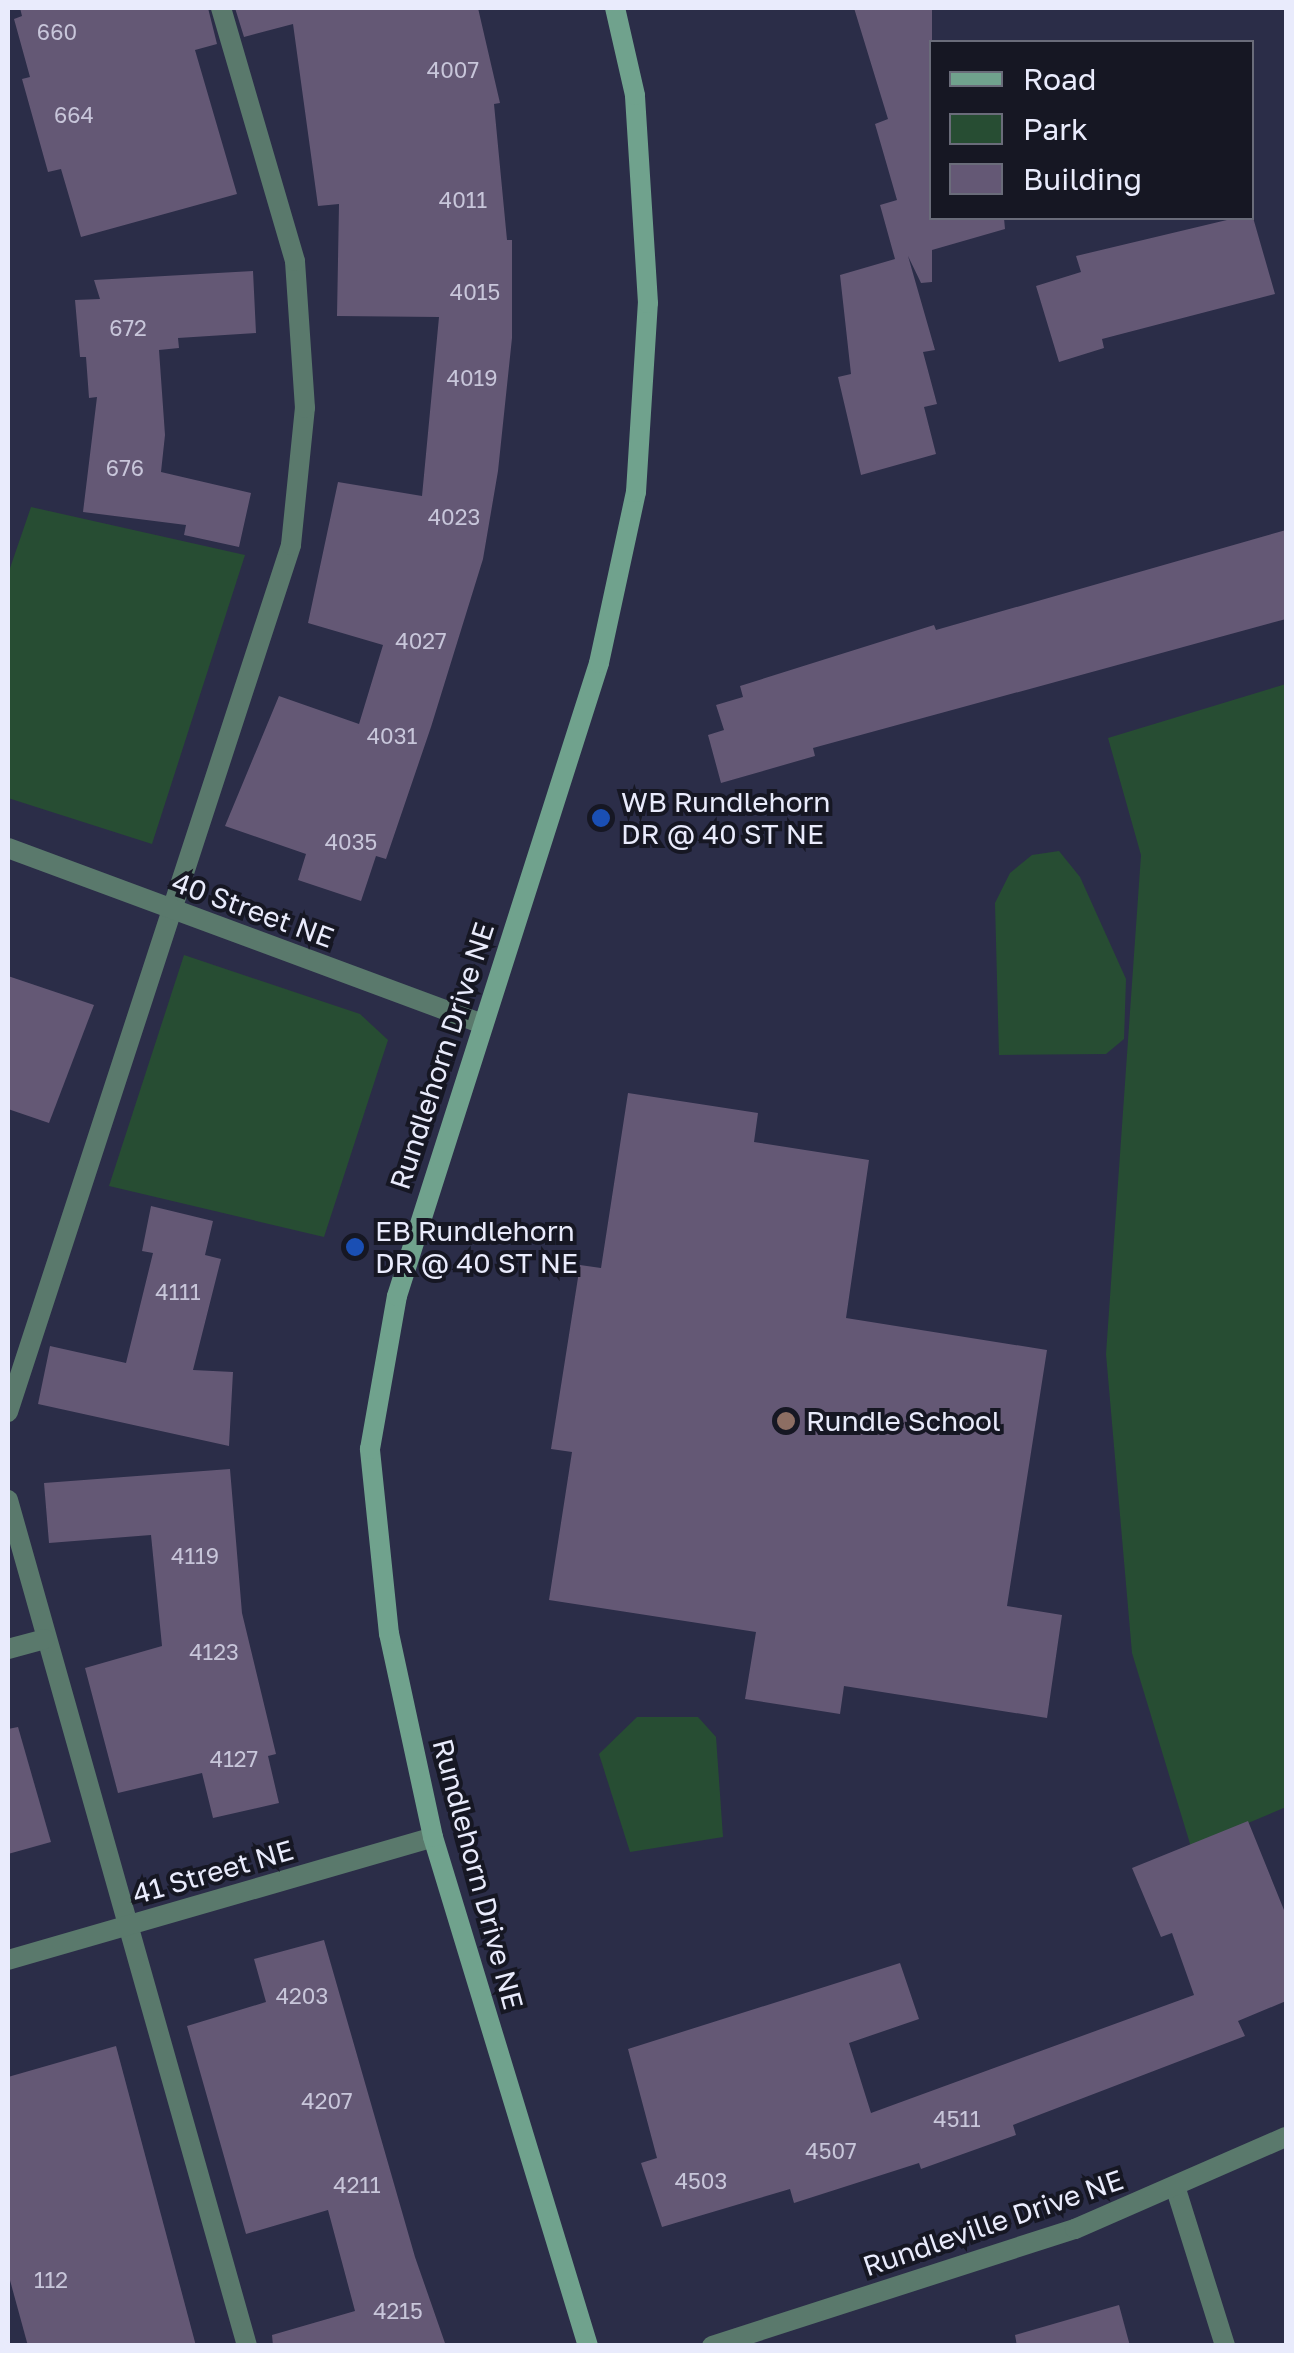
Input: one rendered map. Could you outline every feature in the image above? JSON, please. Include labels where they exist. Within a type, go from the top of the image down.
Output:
[{"type":"street","points":[[8,1412],[168,908],[290,545],[305,408],[295,262],[221,8]]},
{"type":"street","name":"Rundlehorn Drive NE","points":[[588,2346],[433,1837],[388,1634],[370,1449],[396,1296],[480,1023],[599,663],[636,492],[648,303],[635,95],[616,8]]},
{"type":"street","name":"40 Street NE","points":[[8,848],[480,1023]]},
{"type":"street","points":[[8,1500],[247,2346]]},
{"type":"street","points":[[8,1649],[45,1639]]},
{"type":"street","name":"41 Street NE","points":[[8,1960],[433,1837]]},
{"type":"street","name":"Rundleville Drive NE","points":[[712,2346],[1075,2229],[1286,2137]]},
{"type":"street","points":[[1175,2186],[1225,2346]]},
{"type":"green space","points":[[31,507],[245,555],[152,844],[8,798],[8,574]]},
{"type":"green space","points":[[1286,684],[1286,1807],[1191,1847],[1132,1653],[1106,1354],[1141,855],[1108,738]]},
{"type":"green space","points":[[1059,851],[1080,877],[1126,979],[1124,1039],[1106,1054],[999,1055],[995,903],[1010,873],[1032,855]]},
{"type":"green space","points":[[184,955],[360,1014],[388,1040],[324,1237],[109,1186]]},
{"type":"green space","points":[[637,1717],[698,1717],[716,1737],[723,1837],[630,1852],[599,1754]]},
{"type":"building","points":[[20,8],[208,8],[217,44],[195,50],[237,194],[81,237],[61,169],[48,172],[22,79],[30,77],[14,19],[22,16]]},
{"type":"building","points":[[235,8],[478,8],[500,103],[494,104],[507,240],[512,240],[512,338],[498,471],[483,559],[386,859],[376,856],[361,901],[298,880],[306,854],[225,826],[279,696],[359,724],[383,645],[308,623],[338,482],[422,496],[439,317],[337,316],[339,204],[318,206],[293,24],[244,37]]},
{"type":"building","points":[[854,8],[932,8],[929,220],[1004,220],[1005,229],[932,250],[932,282],[921,283],[908,256],[935,350],[923,352],[937,404],[924,407],[936,454],[861,475],[838,377],[851,374],[840,275],[895,259],[880,205],[897,200],[875,124],[888,119]]},
{"type":"building","points":[[1227,220],[1254,220],[1275,294],[1102,339],[1104,348],[1059,362],[1036,286],[1081,272],[1076,256]]},
{"type":"building","points":[[253,271],[256,333],[178,338],[179,348],[159,350],[165,435],[161,472],[251,493],[239,547],[184,535],[186,525],[83,512],[97,397],[89,398],[86,357],[80,357],[75,300],[100,299],[94,280]]},
{"type":"building","points":[[1286,530],[1286,619],[813,748],[815,756],[721,783],[708,735],[724,730],[716,705],[743,697],[740,686],[934,625],[936,630]]},
{"type":"building","points":[[8,976],[94,1005],[49,1123],[8,1109]]},
{"type":"building","points":[[628,1093],[758,1113],[754,1142],[869,1160],[846,1318],[1047,1350],[1007,1606],[1062,1615],[1047,1718],[844,1686],[840,1714],[745,1699],[756,1632],[549,1600],[572,1452],[551,1449],[580,1265],[601,1268]]},
{"type":"building","points":[[151,1206],[213,1221],[205,1255],[221,1259],[193,1370],[233,1372],[229,1446],[38,1404],[50,1346],[126,1363],[153,1253],[142,1251]]},
{"type":"building","points":[[230,1469],[242,1613],[276,1754],[268,1756],[279,1803],[213,1818],[202,1773],[118,1793],[85,1668],[162,1646],[151,1535],[49,1543],[44,1483]]},
{"type":"building","points":[[18,1727],[51,1842],[8,1854],[8,1729]]},
{"type":"building","points":[[1248,1821],[1286,1915],[1286,2001],[1238,2021],[1245,2036],[1013,2125],[1016,2135],[921,2169],[919,2163],[794,2203],[790,2189],[662,2227],[641,2163],[657,2158],[628,2049],[900,1963],[919,2019],[849,2043],[871,2113],[1194,1995],[1172,1933],[1161,1937],[1132,1868]]},
{"type":"building","points":[[324,1940],[415,2257],[446,2346],[273,2346],[272,2335],[355,2311],[328,2210],[246,2234],[187,2026],[266,2002],[254,1959]]},
{"type":"building","points":[[116,2046],[196,2346],[28,2346],[8,2273],[8,2077]]},
{"type":"building","points":[[1119,2305],[1130,2346],[1017,2346],[1015,2335]]},
{"type":"place","name":"WB Rundlehorn DR @ 40 ST NE","points":[[601,818]]},
{"type":"place","name":"EB Rundlehorn DR @ 40 ST NE","points":[[355,1247]]},
{"type":"place","name":"Rundle School","points":[[786,1421]]}]
